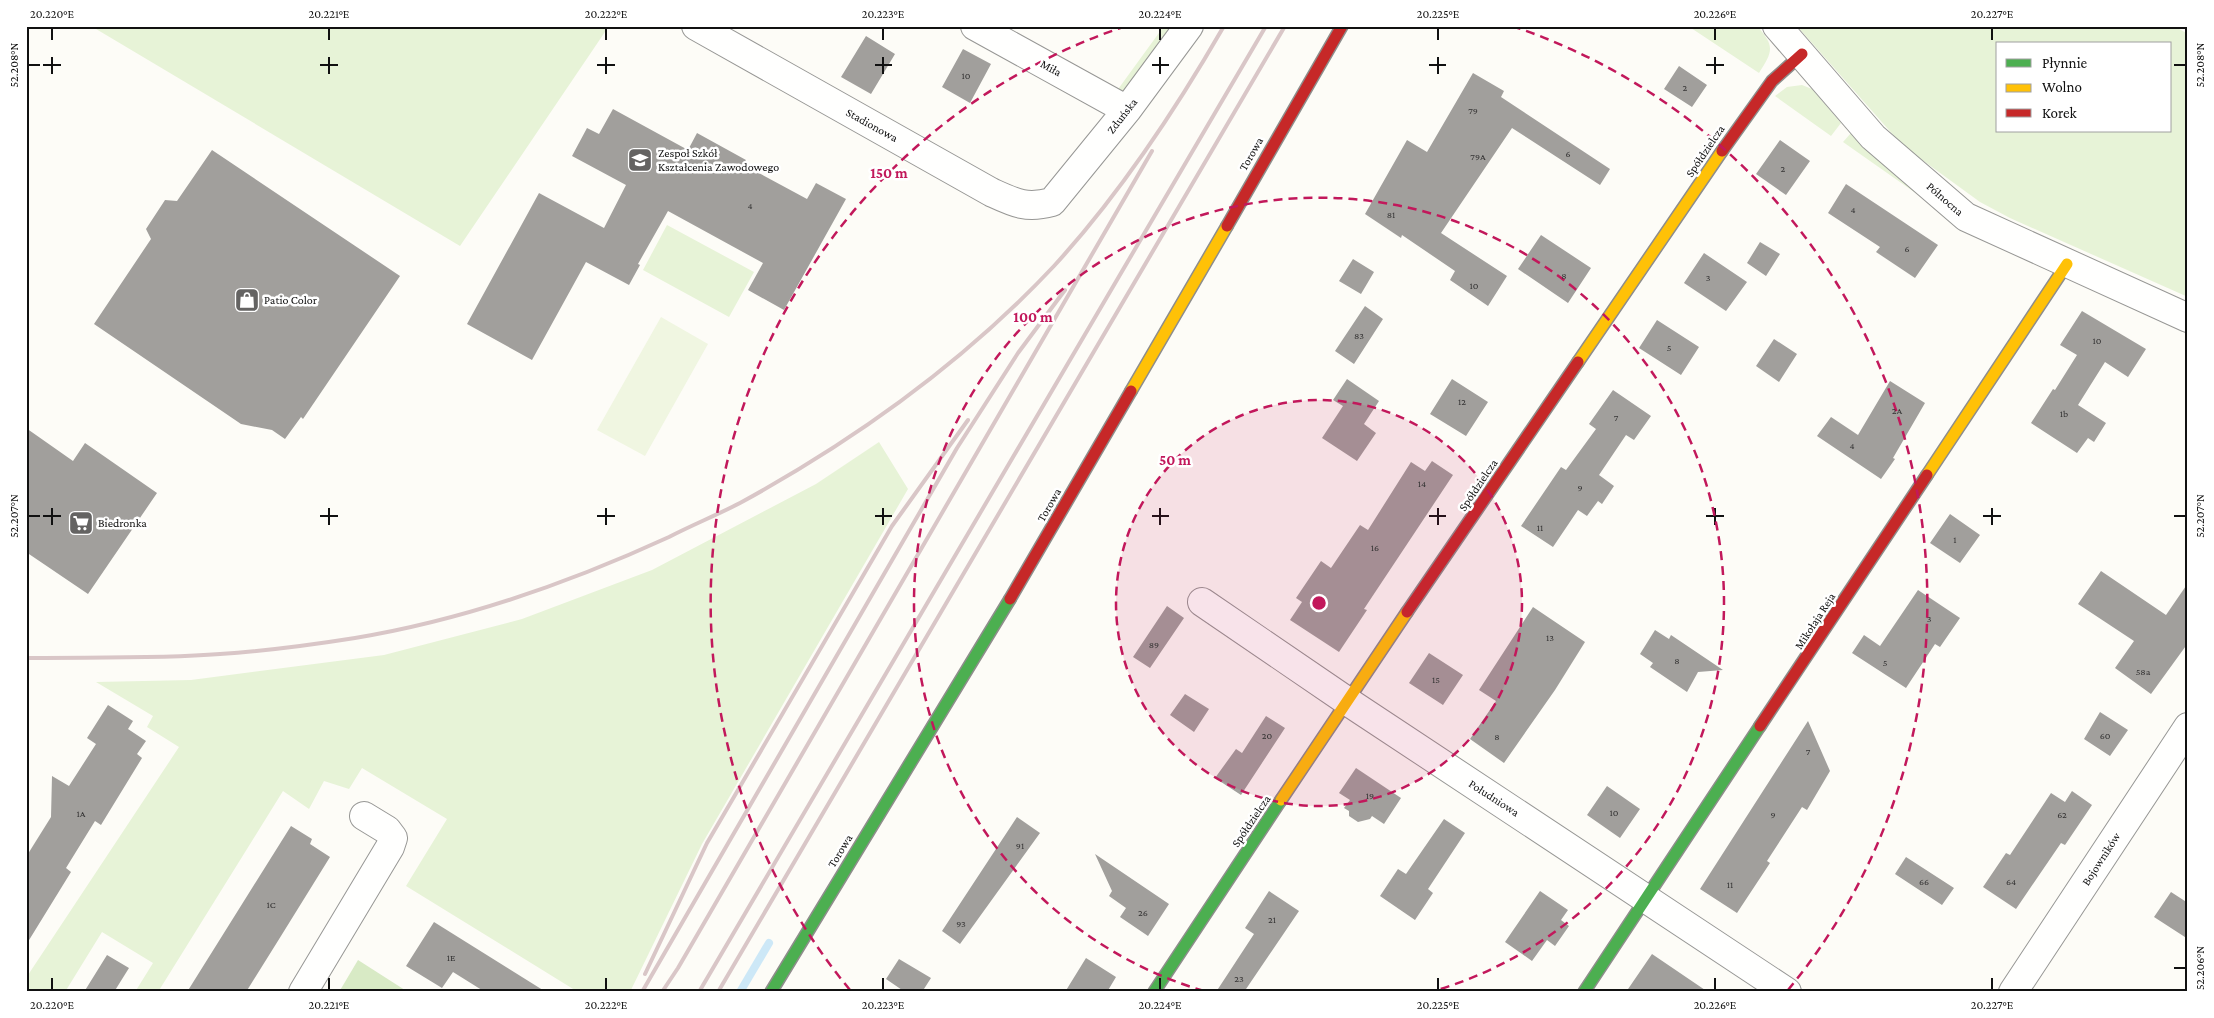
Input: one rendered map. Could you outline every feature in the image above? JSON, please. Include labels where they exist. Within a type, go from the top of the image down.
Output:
[{"type":"street","name":"Stadionowa","points":[[696,26],[991,192],[1019,205],[1035,206],[1052,202]]},
{"type":"street","name":"Miła","points":[[975,26],[1127,110]]},
{"type":"street","name":"Zduńska","points":[[1052,202],[1127,110],[1189,26]]},
{"type":"street","name":"Torowa","points":[[771,992],[1050,532],[1342,26]]},
{"type":"street","name":"Północna","points":[[1777,26],[1873,137],[1966,217],[2188,318]]},
{"type":"street","name":"Spółdzielcza","points":[[1154,992],[1347,701],[1758,98],[1772,81],[1802,54]]},
{"type":"street","name":"Mikołaja Reja","points":[[1584,992],[2067,264]]},
{"type":"street","name":"Południowa","points":[[1202,602],[1347,701],[1648,898],[1786,992]]},
{"type":"street","name":"Bojowników","points":[[2013,992],[2188,726]]},
{"type":"street","points":[[303,992],[390,847],[393,838],[387,830],[364,816]]},
{"type":"green space","points":[[91,26],[609,26],[460,246]]},
{"type":"green space","points":[[1164,26],[1176,26],[1127,93],[1116,92]]},
{"type":"green space","points":[[1688,26],[1757,26],[1767,39],[1770,49],[1769,54],[1759,73]]},
{"type":"green space","points":[[1797,26],[2174,26],[2188,34],[2188,297],[2010,218],[1980,202],[1903,146]]},
{"type":"green space","points":[[1802,85],[1812,89],[1841,123],[1831,136],[1775,96],[1787,87]]},
{"type":"green space","points":[[1851,133],[1917,194],[1843,142]]},
{"type":"green space","points":[[667,225],[754,272],[729,317],[643,270]]},
{"type":"green space","points":[[661,317],[708,344],[645,456],[597,430]]},
{"type":"green space","points":[[879,442],[908,489],[702,844],[630,992],[578,992],[406,886],[447,819],[362,768],[349,789],[324,781],[309,809],[283,791],[158,992],[135,992],[153,963],[102,932],[65,992],[26,992],[26,978],[179,747],[147,727],[153,716],[96,682],[191,680],[384,655],[522,619],[652,570],[816,484]]},
{"type":"green space","points":[[358,960],[408,992],[339,992]]},
{"type":"building","points":[[866,36],[895,54],[871,94],[841,77]]},
{"type":"building","points":[[963,49],[991,64],[970,103],[942,87]]},
{"type":"building","points":[[1679,66],[1707,85],[1692,107],[1664,89]]},
{"type":"building","points":[[1473,73],[1504,91],[1501,97],[1610,169],[1600,185],[1512,128],[1441,233],[1507,276],[1488,306],[1450,280],[1455,271],[1402,235],[1401,238],[1365,214],[1407,140],[1427,152]]},
{"type":"building","points":[[613,109],[688,150],[697,133],[746,160],[744,165],[807,199],[816,183],[846,199],[784,310],[748,290],[763,263],[668,211],[638,264],[640,265],[629,285],[586,262],[532,360],[467,324],[539,193],[604,228],[626,185],[572,156],[587,128],[599,134]]},
{"type":"building","points":[[1780,140],[1810,161],[1786,195],[1756,174]]},
{"type":"building","name":"Patio Color","points":[[212,150],[400,276],[303,419],[301,417],[285,439],[272,430],[241,424],[94,324],[151,239],[146,229],[165,200],[177,201]]},
{"type":"building","points":[[1846,184],[1938,245],[1915,278],[1876,252],[1880,247],[1828,213]]},
{"type":"building","points":[[1541,235],[1591,268],[1568,303],[1518,269]]},
{"type":"building","points":[[1760,242],[1780,254],[1766,276],[1747,263]]},
{"type":"building","points":[[1704,253],[1747,282],[1726,311],[1684,283]]},
{"type":"building","points":[[1353,259],[1374,272],[1361,294],[1339,281]]},
{"type":"building","points":[[1365,306],[1383,319],[1354,364],[1335,351]]},
{"type":"building","points":[[2082,311],[2146,349],[2128,377],[2105,362],[2078,405],[2106,423],[2094,442],[2088,438],[2077,453],[2031,423],[2077,355],[2060,345]]},
{"type":"building","points":[[1657,320],[1699,347],[1681,375],[1639,348]]},
{"type":"building","points":[[1774,339],[1797,354],[1779,382],[1756,366]]},
{"type":"building","points":[[1347,379],[1379,401],[1364,424],[1376,433],[1357,461],[1322,438],[1343,406],[1333,400]]},
{"type":"building","points":[[1452,379],[1488,402],[1466,436],[1430,414]]},
{"type":"building","points":[[1890,381],[1925,403],[1893,458],[1895,459],[1881,479],[1817,436],[1831,417],[1858,435]]},
{"type":"building","points":[[1613,390],[1651,416],[1634,440],[1626,435],[1599,475],[1614,486],[1602,504],[1598,501],[1587,516],[1578,510],[1553,547],[1521,526],[1561,467],[1566,470],[1596,429],[1589,424]]},
{"type":"building","name":"Biedronka","points":[[26,428],[73,461],[85,443],[157,493],[88,594],[26,552]]},
{"type":"building","points":[[1432,461],[1453,475],[1364,609],[1367,610],[1339,652],[1290,620],[1302,602],[1296,598],[1321,561],[1331,568],[1360,525],[1368,530],[1411,462],[1425,471]]},
{"type":"building","points":[[1950,514],[1980,535],[1960,563],[1930,543]]},
{"type":"building","points":[[2101,571],[2166,615],[2188,583],[2188,643],[2151,694],[2115,668],[2134,641],[2078,604]]},
{"type":"building","points":[[1918,590],[1960,618],[1940,647],[1935,644],[1906,688],[1852,653],[1864,635],[1880,646]]},
{"type":"building","points":[[1167,606],[1184,618],[1150,668],[1133,657]]},
{"type":"building","points":[[1533,607],[1585,642],[1555,690],[1504,763],[1470,739],[1496,701],[1479,690]]},
{"type":"building","points":[[1655,630],[1669,639],[1671,635],[1723,670],[1698,672],[1687,692],[1650,667],[1653,663],[1640,654]]},
{"type":"building","points":[[1429,653],[1463,675],[1443,705],[1409,683]]},
{"type":"building","points":[[1185,694],[1209,709],[1194,732],[1170,715]]},
{"type":"building","points":[[108,705],[133,721],[128,729],[146,741],[137,754],[142,758],[101,825],[95,821],[66,868],[71,872],[26,945],[26,857],[51,817],[52,776],[69,786],[96,744],[87,738]]},
{"type":"building","points":[[2100,712],[2128,730],[2110,756],[2084,739]]},
{"type":"building","points":[[1266,716],[1285,728],[1241,795],[1215,778],[1236,749],[1242,753]]},
{"type":"building","points":[[1808,721],[1830,771],[1807,810],[1802,807],[1767,861],[1770,863],[1737,913],[1700,889]]},
{"type":"building","points":[[1356,768],[1401,798],[1384,824],[1372,816],[1370,819],[1358,822],[1349,816],[1349,811],[1344,808],[1350,800],[1339,793]]},
{"type":"building","points":[[1607,786],[1640,809],[1620,838],[1587,815]]},
{"type":"building","points":[[2072,791],[2092,805],[2065,845],[2061,843],[2016,909],[1983,887],[2006,853],[2010,855],[2051,793],[2065,802]]},
{"type":"building","points":[[1017,817],[1040,833],[960,944],[942,931]]},
{"type":"building","points":[[1444,819],[1465,833],[1428,889],[1433,893],[1415,920],[1380,896],[1398,869],[1406,874]]},
{"type":"building","points":[[291,826],[312,839],[310,844],[330,857],[246,992],[187,992]]},
{"type":"building","points":[[1095,854],[1169,904],[1148,936],[1120,917],[1126,908],[1109,896],[1112,891]]},
{"type":"building","points":[[1906,857],[1954,888],[1942,905],[1895,874]]},
{"type":"building","points":[[1269,891],[1299,911],[1244,992],[1216,992],[1254,934],[1245,928]]},
{"type":"building","points":[[1540,891],[1568,910],[1561,920],[1569,926],[1555,946],[1547,940],[1532,961],[1505,942]]},
{"type":"building","points":[[2171,892],[2188,903],[2188,939],[2154,917]]},
{"type":"building","points":[[434,922],[546,992],[485,992],[453,972],[442,988],[406,966]]},
{"type":"building","points":[[1652,954],[1708,992],[1626,992]]},
{"type":"building","points":[[107,955],[129,968],[114,992],[84,992]]},
{"type":"building","points":[[1086,958],[1116,977],[1107,992],[1065,992]]},
{"type":"building","points":[[899,959],[931,978],[922,992],[905,992],[886,979]]},
{"type":"waterway","points":[[740,992],[769,943]]},
{"type":"railway","points":[[26,658],[196,656],[237,653],[322,643],[396,630],[476,610],[593,570],[740,503],[783,479],[866,426],[945,367],[1019,301],[1078,239],[1124,181],[1166,120],[1224,26]]},
{"type":"railway","points":[[699,992],[1266,26]]},
{"type":"railway","points":[[718,992],[1285,26]]},
{"type":"railway","points":[[662,992],[678,968],[1152,151]]},
{"type":"railway","points":[[642,992],[957,448],[1018,353],[1065,290]]},
{"type":"railway","points":[[645,974],[707,843],[892,526],[968,420]]},
{"type":"traffic: fast","points":[[771,992],[1010,599]]},
{"type":"traffic: fast","points":[[1584,992],[1760,726]]},
{"type":"traffic: fast","points":[[1154,992],[1281,800]]},
{"type":"traffic: slow","points":[[1578,362],[1722,151]]},
{"type":"traffic: slow","points":[[1131,391],[1227,226]]},
{"type":"traffic: slow","points":[[1927,475],[2067,264]]},
{"type":"traffic: slow","points":[[1281,800],[1407,612]]},
{"type":"traffic: jam","points":[[1227,226],[1342,26]]},
{"type":"traffic: jam","points":[[1722,151],[1772,81],[1802,54]]},
{"type":"traffic: jam","points":[[1407,612],[1578,362]]},
{"type":"traffic: jam","points":[[1010,599],[1131,391]]},
{"type":"traffic: jam","points":[[1760,726],[1927,475]]},
{"type":"place","name":"Zespoł Szkół Kształcenia Zawodowego","points":[[640,160]]},
{"type":"place","name":"Patio Color","points":[[247,300]]},
{"type":"place","name":"Biedronka","points":[[81,523]]}]
